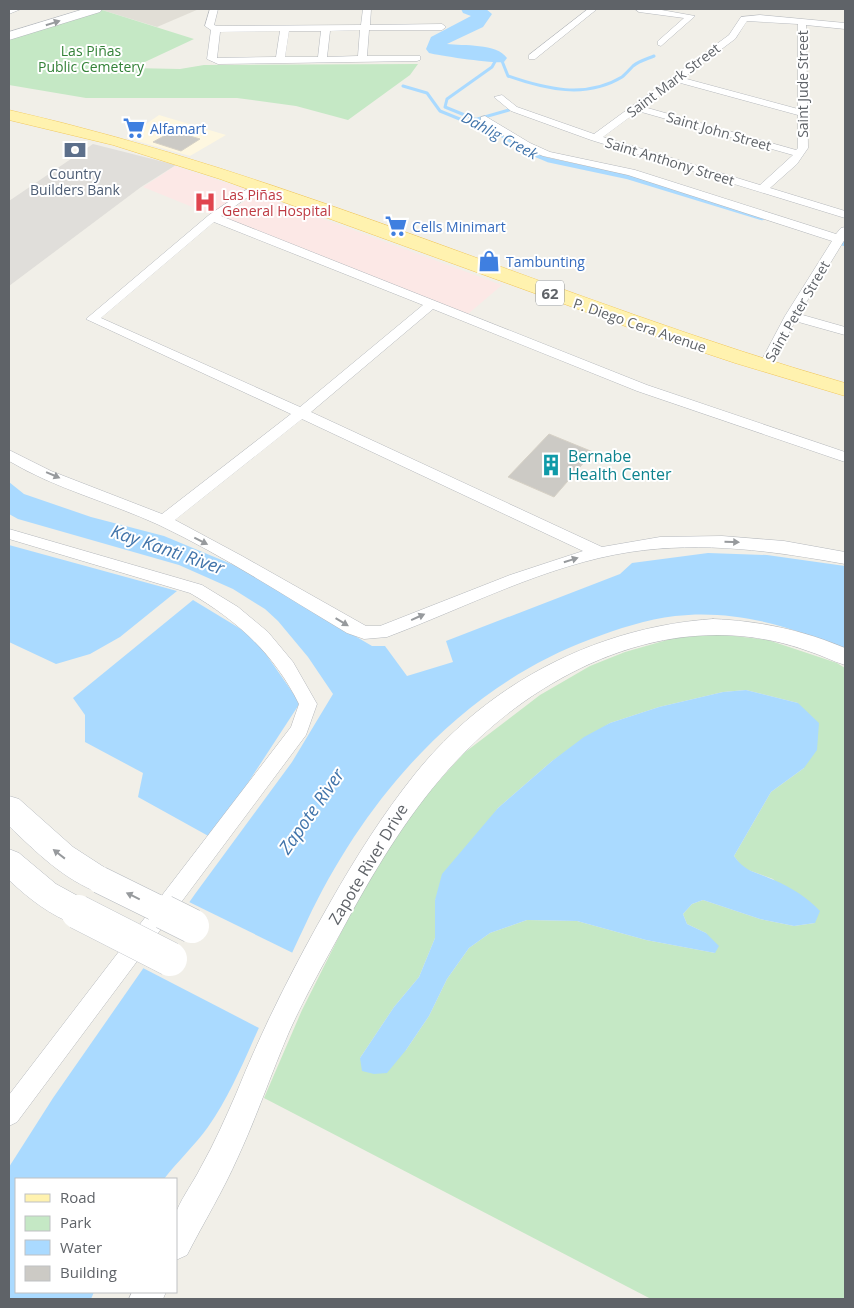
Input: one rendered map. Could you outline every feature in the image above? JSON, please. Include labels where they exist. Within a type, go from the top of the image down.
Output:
[{"type":"main road","points":[[9,36],[96,9]]},
{"type":"main road","name":"P. Diego Cera Avenue","points":[[9,115],[125,143],[258,185],[524,284],[766,367],[845,390]]},
{"type":"main road","points":[[9,808],[50,847],[73,865],[192,926]]},
{"type":"main road","points":[[9,862],[45,894],[170,959]]},
{"type":"street","points":[[9,11],[18,9]]},
{"type":"street","points":[[214,9],[209,26],[216,28],[442,27]]},
{"type":"street","points":[[362,59],[367,9]]},
{"type":"street","points":[[532,57],[593,9]]},
{"type":"street","points":[[639,9],[691,16],[661,43]]},
{"type":"street","name":"Saint Mark Street","points":[[595,138],[732,37],[744,19],[802,22]]},
{"type":"street","points":[[802,22],[845,26]]},
{"type":"street","name":"Saint Jude Street","points":[[762,189],[800,154],[803,148],[802,22]]},
{"type":"street","points":[[216,28],[212,58],[218,60],[417,58]]},
{"type":"street","points":[[280,60],[285,28]]},
{"type":"street","points":[[322,60],[326,28]]},
{"type":"street","points":[[677,79],[802,113]]},
{"type":"street","name":"Saint Anthony Street","points":[[499,97],[522,112],[595,138],[845,215]]},
{"type":"street","name":"Saint John Street","points":[[637,108],[800,154]]},
{"type":"street","points":[[485,119],[526,145],[547,154],[631,172],[842,234]]},
{"type":"street","points":[[258,185],[212,217],[92,319],[599,552]]},
{"type":"street","points":[[212,217],[642,388],[845,457]]},
{"type":"street","name":"Saint Peter Street","points":[[766,367],[791,316],[842,234]]},
{"type":"street","points":[[164,521],[300,413],[431,305]]},
{"type":"street","points":[[791,316],[845,331]]},
{"type":"street","points":[[9,455],[47,473],[164,521],[242,562],[353,628],[373,633],[392,628],[567,561],[599,552],[671,543],[713,541],[758,542],[805,549],[845,558]]},
{"type":"street","points":[[9,534],[196,590],[219,602],[260,633],[285,664],[308,704],[299,730],[9,1114]]},
{"type":"street","name":"Zapote River Drive","points":[[178,1240],[227,1147],[287,1007],[362,869],[389,824],[419,785],[451,748],[488,714],[526,687],[586,655],[616,643],[662,631],[728,625],[759,628],[845,657]]},
{"type":"shaded area","points":[[199,9],[157,27],[102,10]]},
{"type":"shaded area","points":[[159,115],[226,135],[190,156],[126,138]]},
{"type":"shaded area","points":[[93,144],[176,165],[141,187],[9,286],[9,201]]},
{"type":"shaded area","name":"Las Piñas General Hospital","points":[[175,166],[248,190],[212,215],[143,187]]},
{"type":"shaded area","points":[[256,194],[502,285],[468,314],[219,218]]},
{"type":"green space","name":"Las Piñas Public Cemetery","points":[[102,10],[194,39],[132,68],[180,69],[204,65],[418,64],[410,75],[348,120],[296,106],[237,98],[86,98],[9,85],[9,39]]},
{"type":"green space","points":[[709,633],[768,640],[837,663],[845,668],[845,1299],[651,1299],[264,1098],[302,1010],[372,871],[410,813],[464,753],[540,695],[590,666],[625,652],[681,636]],"holes":[[[746,690],[798,703],[804,768],[771,792],[734,856],[743,868],[773,879],[815,923],[794,926],[760,919],[703,900],[692,904],[683,914],[687,924],[706,933],[715,953],[646,940],[577,921],[527,920],[490,933],[469,948],[447,979],[429,1016],[406,1050],[360,1058],[394,1007],[419,977],[435,938],[435,900],[498,808],[552,761],[610,723],[659,707],[723,692]]]},
{"type":"water","points":[[9,482],[24,494],[91,517],[164,536],[236,566],[372,646],[385,646],[407,676],[453,662],[446,641],[620,574],[632,563],[708,553],[767,555],[845,566],[845,650],[825,641],[762,621],[740,617],[697,614],[664,617],[591,639],[544,660],[500,686],[459,717],[422,752],[388,790],[358,832],[331,876],[307,921],[233,1085],[203,1134],[165,1178],[15,1178],[15,1293],[94,1293],[91,1299],[9,1299],[9,1167],[53,1098],[195,894],[292,762],[333,694],[308,657],[278,621],[265,609],[233,589],[179,565],[18,519],[9,514]]},
{"type":"water","points":[[9,545],[177,591],[120,637],[90,654],[56,664],[9,642]]},
{"type":"water","points":[[193,600],[254,637],[300,703],[212,838],[138,797],[143,773],[85,742],[85,715],[73,698]]},
{"type":"water","points":[[746,690],[798,703],[819,723],[817,750],[804,768],[771,792],[734,856],[747,869],[787,886],[810,901],[820,911],[815,923],[794,926],[760,919],[703,900],[692,904],[683,914],[687,924],[706,933],[719,946],[715,953],[646,940],[577,921],[527,920],[490,933],[469,948],[447,979],[429,1016],[406,1050],[387,1073],[374,1074],[362,1071],[360,1058],[394,1007],[419,977],[435,938],[435,900],[442,874],[498,808],[552,761],[584,737],[610,723],[659,707],[723,692]]},
{"type":"pier","points":[[187,901],[295,954],[261,1029],[141,967]]},
{"type":"building","points":[[173,131],[200,139],[181,151],[153,142]]},
{"type":"building","name":"Bernabe Health Center","points":[[549,434],[593,452],[554,497],[508,477]]},
{"type":"waterway","name":"Dahlig Creek","points":[[470,9],[483,14],[476,23],[438,41],[436,49],[486,54],[497,58]]},
{"type":"waterway","name":"Dahlig Creek","points":[[476,119],[445,107],[447,99],[492,67],[497,58],[502,61],[508,76],[551,88],[580,90],[608,84],[622,77],[635,64],[654,56]]},
{"type":"waterway","points":[[403,86],[427,93],[440,111],[467,122],[476,119]]},
{"type":"waterway","points":[[476,119],[509,110]]},
{"type":"waterway","name":"Dahlig Creek","points":[[476,119],[524,150],[539,156]]},
{"type":"waterway","points":[[536,155],[548,160],[628,177],[762,218]]},
{"type":"place","name":"Alfamart","points":[[134,128]]},
{"type":"place","name":"Country Builders Bank","points":[[75,150]]},
{"type":"place","name":"Las Piñas General Hospital","points":[[205,202]]},
{"type":"place","name":"Cells Minimart","points":[[396,226]]},
{"type":"place","name":"Tambunting","points":[[489,261]]},
{"type":"place","name":"Bernabe Health Center","points":[[551,465]]},
{"type":"water label","name":"Kay Kanti River","points":[[168,549]]},
{"type":"water label","name":"Zapote River","points":[[311,811]]}]
